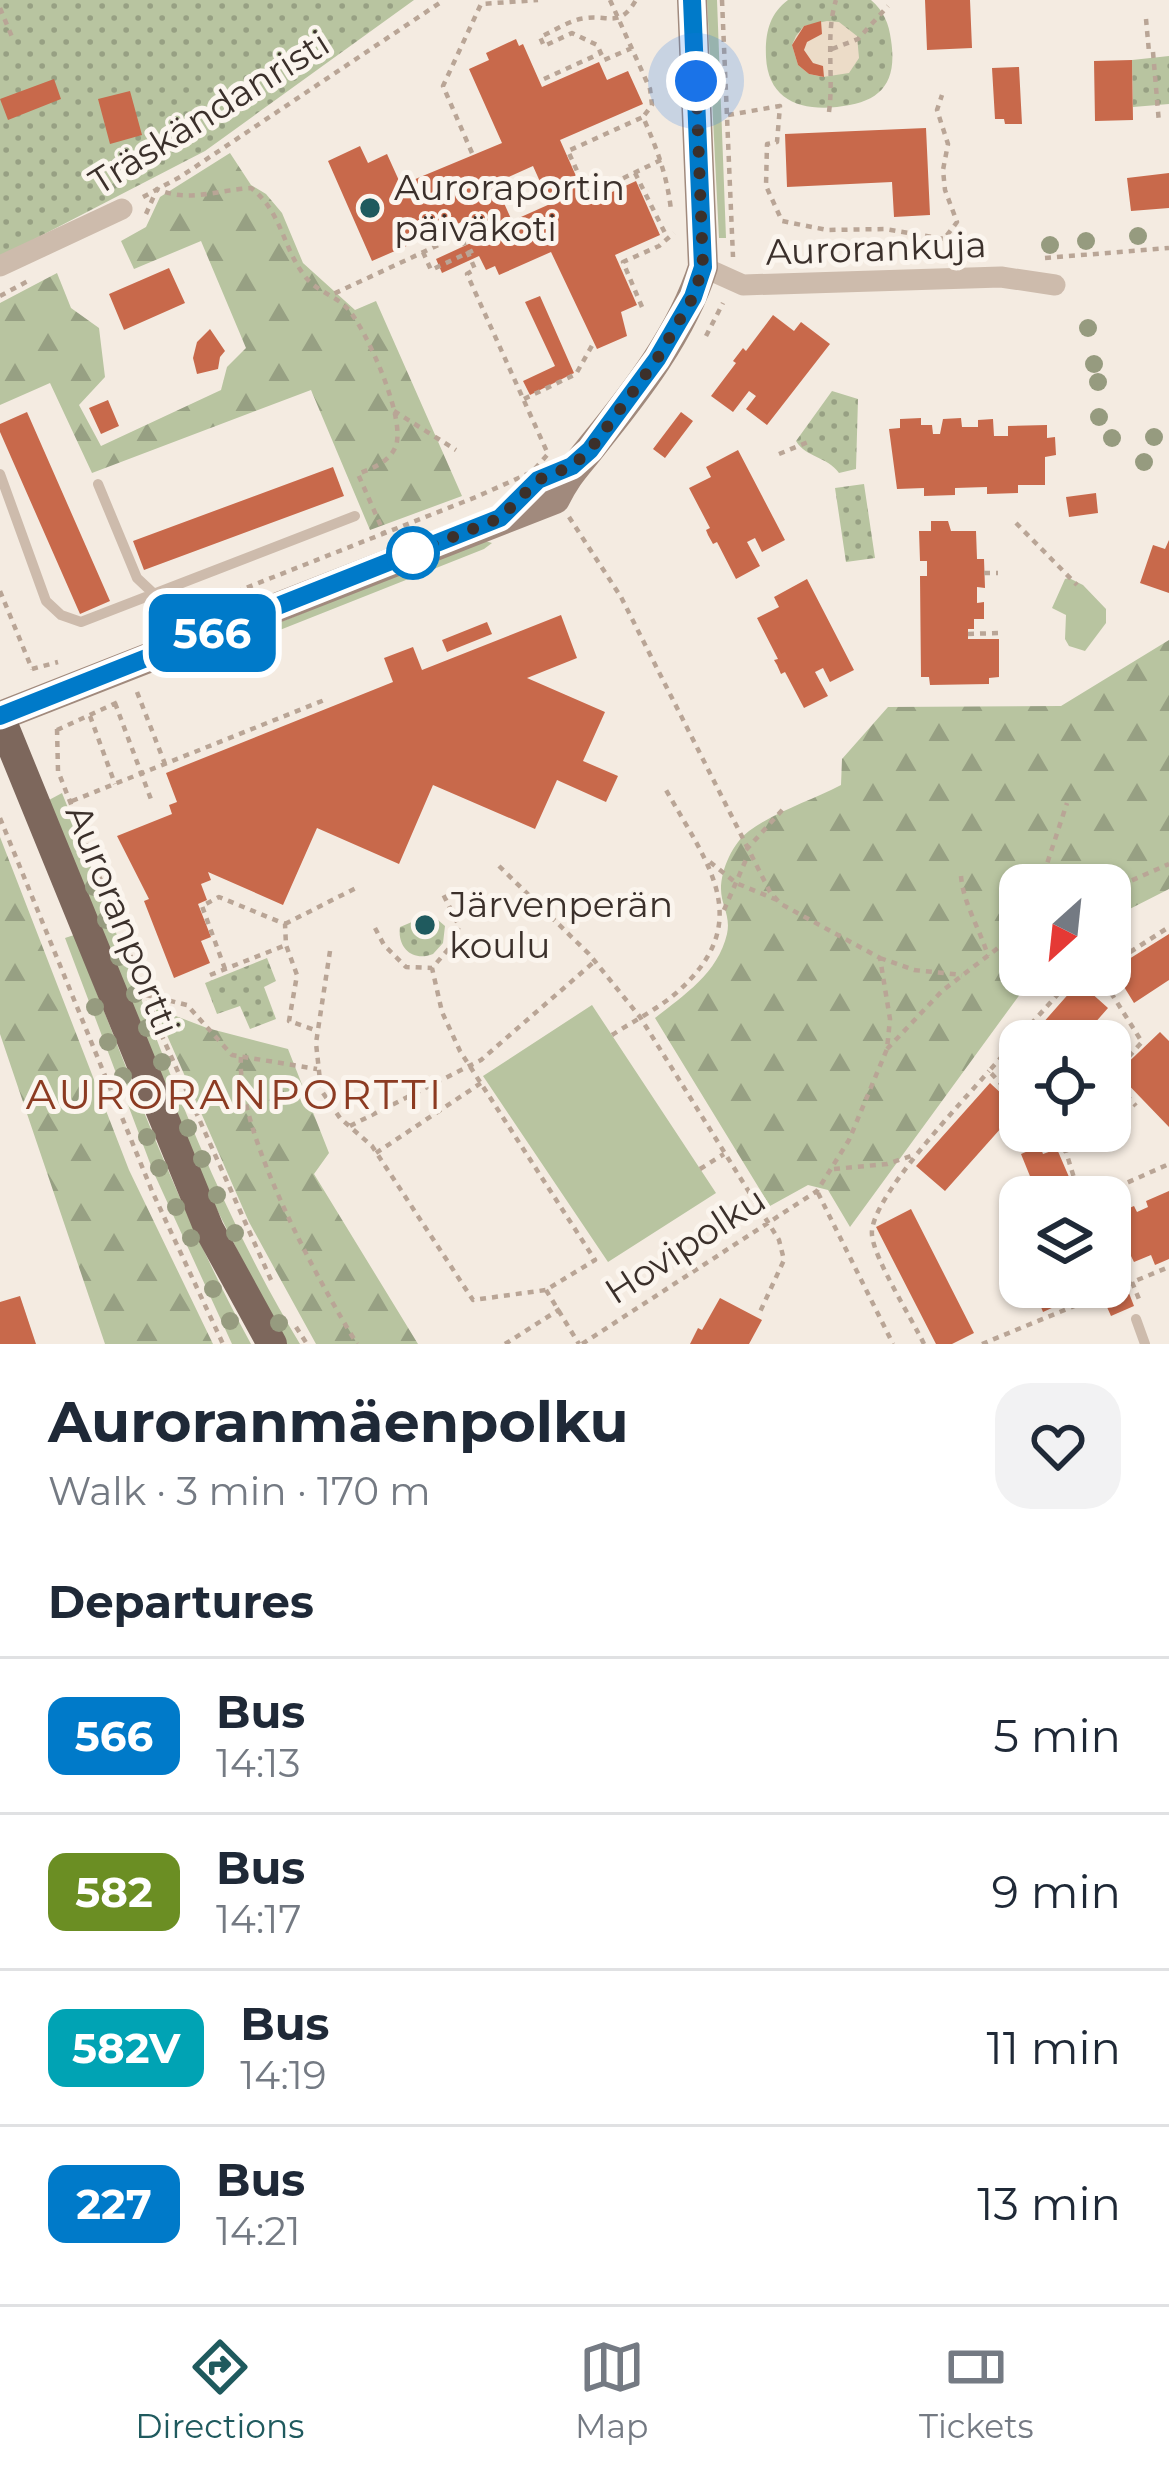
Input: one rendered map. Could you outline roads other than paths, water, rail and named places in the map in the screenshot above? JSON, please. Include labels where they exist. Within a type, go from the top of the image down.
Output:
[{"type":"main road","points":[[0,716],[44,699],[172,632],[555,499],[560,460],[590,450],[657,359],[693,297],[716,274],[692,0]]},
{"type":"main road","name":"Auroranportti","points":[[0,716],[209,1229],[284,1335]]},
{"type":"street","name":"Träskändanristi","points":[[0,266],[122,209]]},
{"type":"street","name":"Aurorankuja","points":[[716,274],[743,285],[1001,277],[1055,284]]},
{"type":"lane","points":[[0,474],[46,601],[61,615],[81,622],[356,516]]},
{"type":"lane","points":[[98,484],[137,578],[153,593],[172,632]]},
{"type":"lane","points":[[1141,1317],[1145,1344]]},
{"type":"place","name":"Auroraportin päiväkoti","points":[[370,208]]},
{"type":"place","name":"Järvenperän koulu","points":[[425,925]]},
{"type":"district","name":"AURORANPORTTI","points":[[235,1094]]}]
